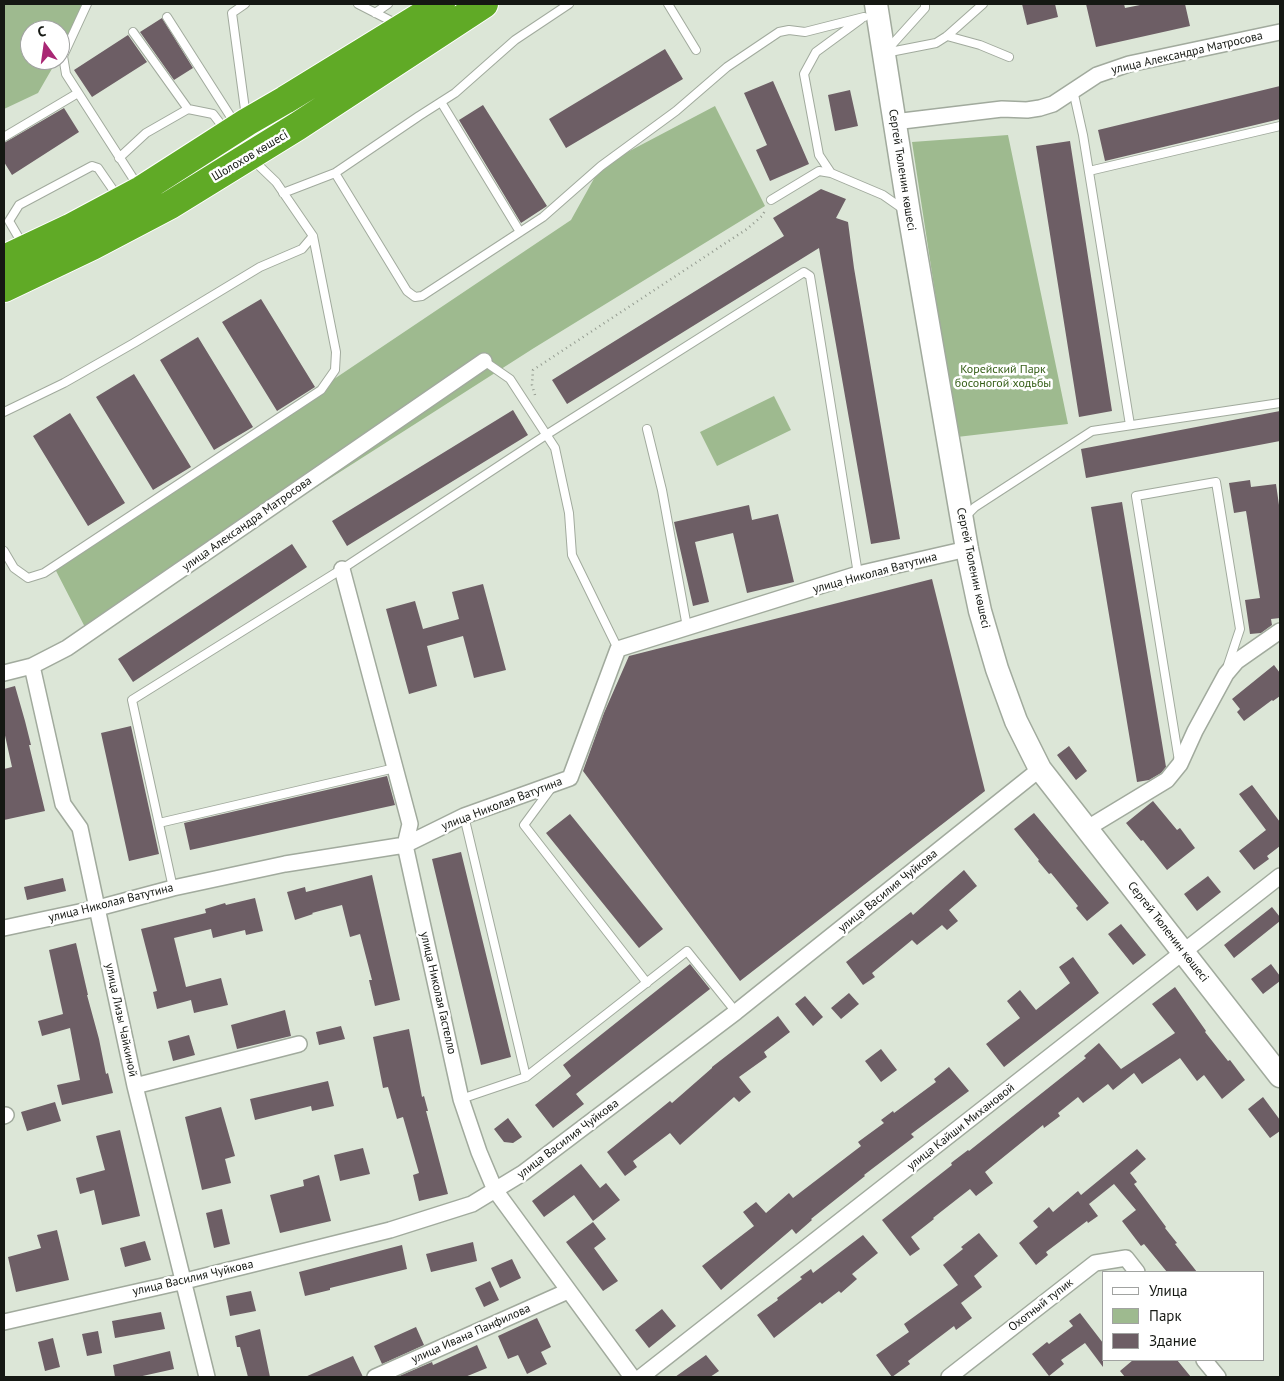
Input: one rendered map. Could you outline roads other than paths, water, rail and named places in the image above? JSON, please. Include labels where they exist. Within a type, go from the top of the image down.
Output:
[{"type":"highway","points":[[12,253],[131,195],[440,4]]},
{"type":"highway","name":"Шолохов көшесі","points":[[4,288],[92,246],[170,205],[298,126],[484,4]]},
{"type":"main road","name":"Сергей Тюленин көшесі","points":[[872,12],[883,54],[967,549],[980,612],[997,669],[1016,721],[1040,770],[1280,1076]]},
{"type":"street","name":"улица Александра Матросова","points":[[894,122],[1002,109],[1026,110],[1040,108],[1053,104],[1097,75],[1129,64],[1280,32]]},
{"type":"street","name":"улица Александра Матросова","points":[[4,673],[32,666],[67,648],[484,361]]},
{"type":"street","name":"улица Николая Ватутина","points":[[4,928],[285,864],[404,845],[464,816],[570,778],[618,649],[858,574],[967,549]]},
{"type":"street","name":"улица Николая Гастелло","points":[[342,569],[410,824],[404,845],[461,1099],[479,1152],[496,1190],[632,1377]]},
{"type":"street","points":[[1086,829],[1167,780],[1180,764],[1195,730],[1226,674],[1238,661],[1280,631]]},
{"type":"street","name":"улица Лизы Чайкиной","points":[[32,666],[63,804],[80,828],[135,1086],[185,1281],[207,1377]]},
{"type":"street","name":"улица Василия Чуйкова","points":[[4,1322],[185,1281],[390,1230],[472,1204],[523,1173],[736,1012],[1040,770]]},
{"type":"street","name":"улица Кайши Михановой","points":[[641,1377],[1280,876]]},
{"type":"street","points":[[135,1086],[299,1044]]},
{"type":"street","name":"Охотный тупик","points":[[949,1377],[1095,1262],[1126,1258],[1136,1271]]},
{"type":"street","name":"улица Ивана Панфилова","points":[[375,1377],[568,1291]]},
{"type":"street","points":[[1205,1361],[1218,1377]]},
{"type":"lane","points":[[87,4],[63,56],[66,74],[118,158],[131,195]]},
{"type":"lane","points":[[238,129],[232,13],[245,4]]},
{"type":"lane","points":[[358,4],[403,27]]},
{"type":"lane","points":[[375,13],[388,4]]},
{"type":"lane","points":[[283,193],[335,172],[455,93],[515,40],[569,4]]},
{"type":"lane","points":[[668,4],[696,50]]},
{"type":"lane","points":[[883,54],[925,8],[925,4]]},
{"type":"lane","points":[[883,54],[936,43],[947,36],[983,4]]},
{"type":"lane","points":[[335,172],[407,291],[416,297],[428,293],[543,217],[601,166],[676,111],[727,67],[779,32],[789,30],[805,32],[872,12]]},
{"type":"lane","points":[[830,173],[819,155],[804,74],[816,52],[872,12]]},
{"type":"lane","points":[[167,17],[238,129]]},
{"type":"lane","points":[[133,32],[188,109]]},
{"type":"lane","points":[[947,36],[980,45],[1009,57]]},
{"type":"lane","points":[[1073,90],[1083,135],[1130,425]]},
{"type":"lane","points":[[4,138],[78,93]]},
{"type":"lane","points":[[441,102],[520,232]]},
{"type":"lane","points":[[118,158],[146,133],[188,109],[213,114],[238,129]]},
{"type":"lane","points":[[1089,171],[1280,126]]},
{"type":"lane","points":[[4,551],[14,568],[28,578],[44,573],[321,390],[335,370],[336,352],[312,236],[276,182],[248,156]]},
{"type":"lane","points":[[9,221],[19,206],[92,166],[98,168],[131,195]]},
{"type":"lane","points":[[771,200],[819,171],[830,173],[883,194],[909,213]]},
{"type":"lane","points":[[4,213],[9,221],[12,253]]},
{"type":"lane","points":[[4,412],[72,379],[260,267],[302,249],[312,236]]},
{"type":"lane","points":[[173,888],[132,700],[342,569],[546,434],[804,272],[810,276],[858,574]]},
{"type":"lane","points":[[484,361],[510,379],[555,448],[569,513],[572,555],[618,649]]},
{"type":"lane","points":[[962,520],[975,507],[1092,431],[1280,403]]},
{"type":"lane","points":[[646,429],[662,490],[687,627]]},
{"type":"lane","points":[[1180,764],[1136,496],[1216,482],[1240,630],[1226,674]]},
{"type":"lane","points":[[159,823],[395,768]]},
{"type":"lane","points":[[555,783],[524,825],[647,983]]},
{"type":"lane","points":[[464,816],[526,1077]]},
{"type":"lane","points":[[461,1099],[526,1077],[687,951],[736,1012]]},
{"type":"park label","name":"Корейский Парк босоногой ходьбы","points":[[1003,377]]}]
